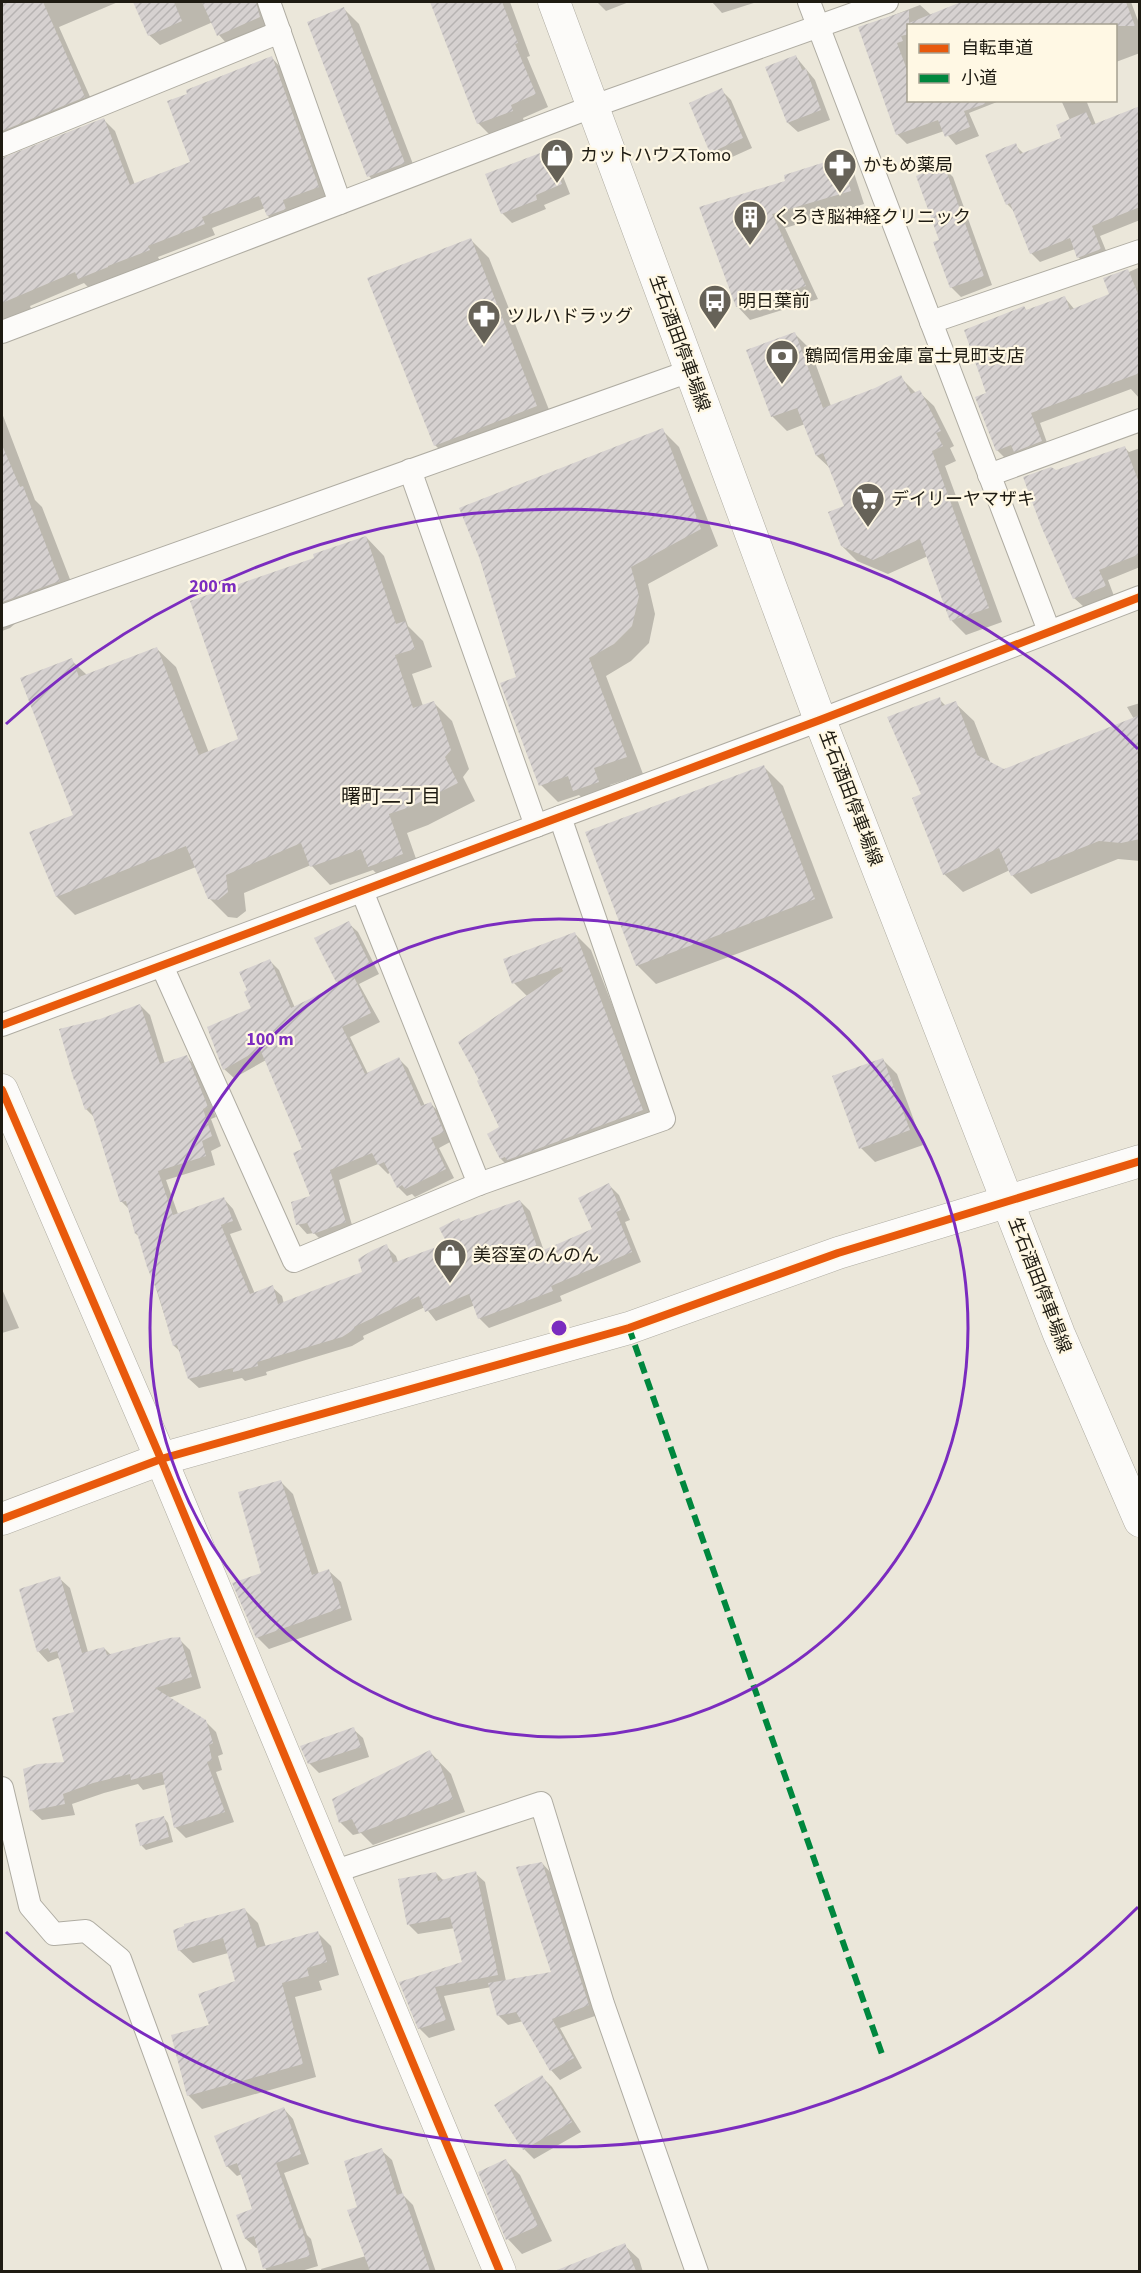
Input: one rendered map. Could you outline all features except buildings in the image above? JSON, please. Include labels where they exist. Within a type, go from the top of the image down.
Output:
[{"type":"street","points":[[268,2],[340,203]]},
{"type":"street","name":"生石酒田停車場線","points":[[554,2],[820,720],[1059,1334],[1140,1521]]},
{"type":"street","points":[[809,2],[1049,631]]},
{"type":"street","points":[[2,332],[594,106],[887,2]]},
{"type":"street","points":[[2,145],[280,32]]},
{"type":"street","points":[[931,322],[1140,251]]},
{"type":"street","points":[[2,616],[690,371]]},
{"type":"street","points":[[989,475],[1140,420]]},
{"type":"street","points":[[411,470],[536,826]]},
{"type":"street","points":[[2,1025],[820,720],[1140,597]]},
{"type":"street","points":[[162,966],[294,1261],[479,1184],[664,1119],[560,817]]},
{"type":"street","points":[[362,891],[479,1184]]},
{"type":"street","points":[[2,1090],[161,1459],[500,2271]]},
{"type":"street","points":[[2,1520],[161,1459],[629,1328],[838,1253],[1140,1161]]},
{"type":"street","points":[[2,1788],[30,1906],[54,1934],[86,1931],[120,1959],[235,2271]]},
{"type":"street","points":[[333,1872],[541,1803],[603,2004],[697,2271]]},
{"type":"marked path","points":[[629,1328],[883,2057]]},
{"type":"cycle path","points":[[2,1025],[820,720],[1140,597]]},
{"type":"cycle path","points":[[2,1090],[161,1459],[500,2272]]},
{"type":"cycle path","points":[[2,1519],[161,1459],[629,1328],[838,1253],[1140,1161]]},
{"type":"place","name":"カットハウスTomo","points":[[557,184]]},
{"type":"place","name":"かもめ薬局","points":[[840,194]]},
{"type":"place","name":"くろき脳神経クリニック","points":[[750,246]]},
{"type":"place","name":"明日葉前","points":[[715,330]]},
{"type":"place","name":"ツルハドラッグ","points":[[484,345]]},
{"type":"place","name":"鶴岡信用金庫 富士見町支店","points":[[782,385]]},
{"type":"place","name":"デイリーヤマザキ","points":[[868,528]]},
{"type":"place","name":"美容室のんのん","points":[[450,1284]]},
{"type":"district","name":"曙町二丁目","points":[[391,796]]}]
